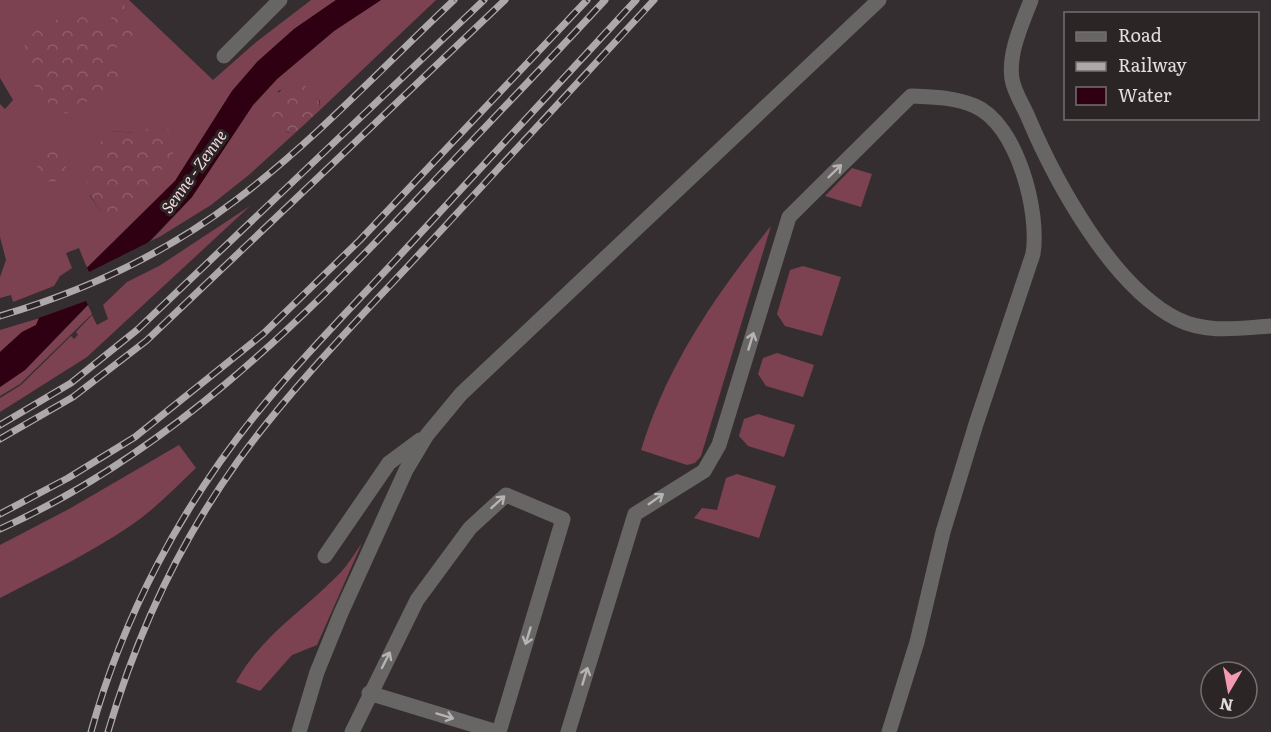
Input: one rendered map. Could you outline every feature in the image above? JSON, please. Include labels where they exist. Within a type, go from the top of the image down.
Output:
[{"type":"lane","points":[[224,56],[280,0]]},
{"type":"lane","points":[[299,732],[317,672],[341,613],[406,470],[427,435],[461,394],[879,0]]},
{"type":"lane","points":[[1030,0],[1014,48],[1012,79],[1042,150],[1093,238],[1138,291],[1178,320],[1218,331],[1271,326]]},
{"type":"lane","points":[[568,732],[634,514],[704,471],[719,445],[789,217],[911,96],[943,97],[976,106],[991,116],[1021,163],[1032,205],[1036,238],[1033,254],[976,424],[943,532],[916,642],[889,732]]},
{"type":"lane","points":[[325,556],[389,463],[427,435]]},
{"type":"lane","points":[[352,732],[369,693],[417,600],[470,528],[507,495],[563,519],[498,732],[369,693]]},
{"type":"green space","points":[[0,0],[129,0],[213,80],[255,43],[311,0],[336,0],[294,29],[257,62],[232,91],[175,181],[87,268],[79,248],[66,253],[72,268],[60,276],[54,286],[13,302],[11,295],[0,298],[0,277],[6,260],[0,237],[0,104],[5,109],[13,100],[0,78]],"holes":[[[112,131],[133,133],[103,222],[104,216],[90,196]]]},
{"type":"green space","points":[[381,0],[436,0],[320,110],[320,101],[297,83],[278,91],[286,132],[294,134],[211,205],[148,244],[192,197],[253,105],[277,79],[334,31]]},
{"type":"green space","points":[[117,2],[127,7],[138,22],[129,43],[124,43],[112,20],[112,4]]},
{"type":"green space","points":[[81,15],[99,23],[112,35],[117,47],[110,53],[110,60],[120,71],[120,79],[81,105],[60,115],[42,96],[28,75],[23,62],[24,50],[28,40],[46,24],[57,19]]},
{"type":"green space","points":[[297,83],[314,92],[320,104],[320,110],[294,134],[283,130],[276,124],[272,116],[272,108],[279,93]]},
{"type":"green space","points":[[159,125],[173,132],[177,147],[156,178],[103,223],[101,213],[88,189],[88,171],[94,152],[112,131],[133,133]]},
{"type":"green space","points":[[50,145],[57,147],[66,167],[58,181],[50,182],[39,176],[37,167],[40,155]]},
{"type":"green space","points":[[852,168],[872,174],[861,207],[825,196]]},
{"type":"green space","points":[[250,206],[87,357],[0,412],[0,398],[21,385],[71,336],[74,339],[78,335],[76,332],[92,315],[97,325],[108,319],[103,305],[127,282],[159,266]]},
{"type":"green space","points":[[771,226],[701,456],[695,463],[687,465],[641,450],[664,390],[695,332],[731,278]]},
{"type":"green space","points":[[803,266],[841,277],[822,336],[785,326],[777,314],[790,270]]},
{"type":"green space","points":[[88,305],[92,314],[20,384],[0,396],[0,387],[25,370]]},
{"type":"green space","points":[[40,318],[36,325],[22,332],[0,352],[0,330]]},
{"type":"green space","points":[[777,353],[814,365],[803,397],[766,386],[758,374],[763,358]]},
{"type":"green space","points":[[758,414],[795,425],[784,457],[748,446],[739,436],[744,419]]},
{"type":"green space","points":[[179,445],[196,468],[156,506],[99,546],[0,598],[0,545],[69,509]]},
{"type":"green space","points":[[737,474],[776,486],[759,538],[694,518],[702,508],[717,510],[726,478]]},
{"type":"green space","points":[[362,543],[317,645],[292,655],[260,691],[236,682],[258,651],[341,572]]},
{"type":"water","name":"Senne - Zenne","points":[[336,0],[381,0],[334,31],[277,79],[253,105],[192,197],[25,370],[0,387],[0,352],[22,332],[36,325],[41,313],[175,181],[232,91],[257,62],[294,29]]},
{"type":"pier","points":[[159,237],[90,309],[86,301],[36,319],[39,311],[70,280],[76,278],[75,275],[86,265],[89,272]]},
{"type":"railway","points":[[0,316],[93,283],[153,254],[209,219],[293,153],[454,0]]},
{"type":"railway","points":[[0,425],[71,383],[137,330],[484,0]]},
{"type":"railway","points":[[0,439],[73,397],[146,341],[505,0]]},
{"type":"railway","points":[[0,514],[68,478],[135,437],[263,334],[360,240],[587,0]]},
{"type":"railway","points":[[0,529],[61,498],[119,464],[174,425],[227,383],[326,292],[374,244],[605,0]]},
{"type":"railway","points":[[91,732],[104,689],[138,605],[180,525],[229,449],[310,351],[636,0]]},
{"type":"railway","points":[[108,732],[132,661],[161,591],[197,524],[238,461],[281,406],[328,352],[654,0]]}]
